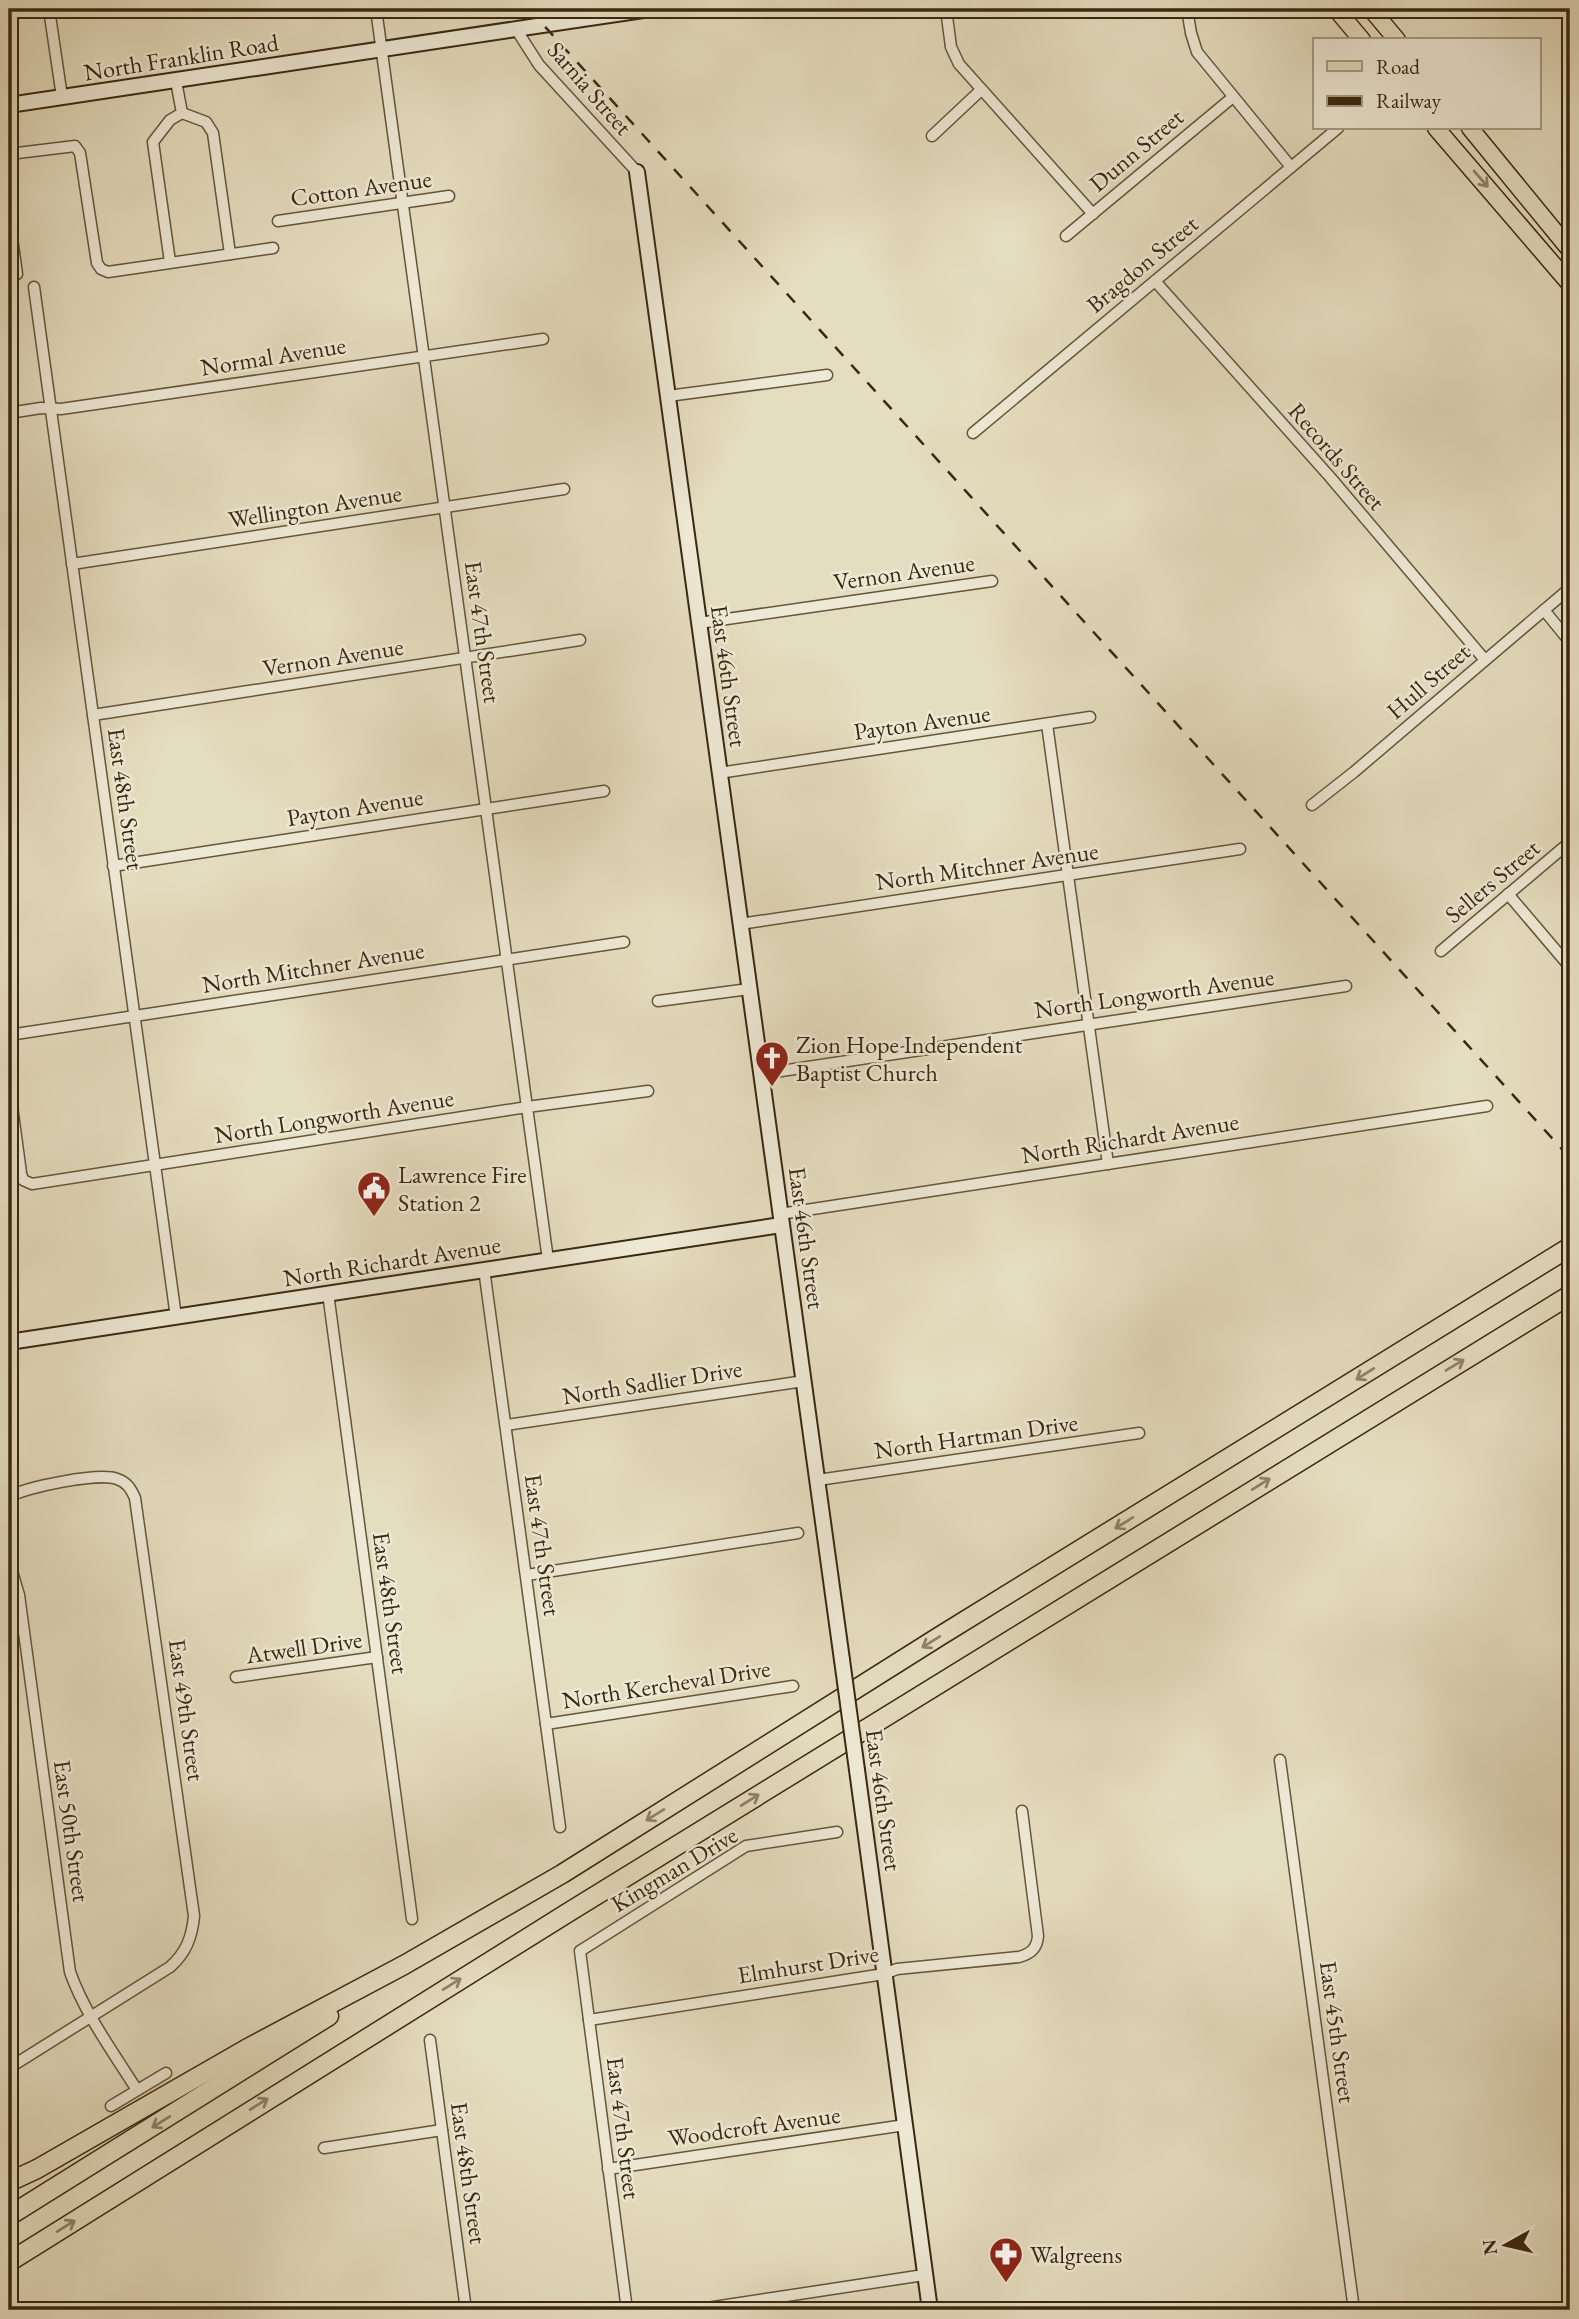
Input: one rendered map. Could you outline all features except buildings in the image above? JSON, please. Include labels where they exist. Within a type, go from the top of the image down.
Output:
[{"type":"highway","points":[[1464,1312],[1570,1236]]},
{"type":"highway","points":[[9,2182],[37,2169],[246,2049],[404,1965],[573,1866],[1570,1247]]},
{"type":"highway","points":[[9,2262],[569,1912],[1566,1299]]},
{"type":"highway","points":[[9,2216],[302,2034],[404,1965]]},
{"type":"main road","points":[[1336,9],[1360,38]]},
{"type":"main road","points":[[1371,9],[1395,38]]},
{"type":"main road","points":[[1438,130],[1570,284]]},
{"type":"main road","points":[[1472,130],[1570,250]]},
{"type":"street","points":[[49,9],[62,97]]},
{"type":"street","name":"East 47th Street","points":[[376,9],[548,1260]]},
{"type":"street","name":"North Franklin Road","points":[[9,105],[516,29],[579,14],[650,9]]},
{"type":"street","points":[[946,9],[954,57],[1093,214]]},
{"type":"street","points":[[1187,9],[1197,52],[1291,167]]},
{"type":"street","name":"Sarnia Street","points":[[516,29],[539,65],[637,172]]},
{"type":"street","points":[[176,81],[181,113]]},
{"type":"street","points":[[932,136],[981,90]]},
{"type":"street","name":"Dunn Street","points":[[1066,236],[1233,97]]},
{"type":"street","points":[[181,113],[206,122],[213,133],[230,254]]},
{"type":"street","points":[[170,262],[153,142],[170,120],[181,113]]},
{"type":"street","name":"Bragdon Street","points":[[974,433],[1336,130]]},
{"type":"street","points":[[9,154],[75,146],[80,153],[97,263],[101,269],[108,272],[273,248]]},
{"type":"street","name":"East 46th Street","points":[[637,172],[930,2310]]},
{"type":"street","name":"Cotton Avenue","points":[[278,221],[449,196]]},
{"type":"street","points":[[9,217],[17,274]]},
{"type":"street","name":"Records Street","points":[[1155,281],[1330,477],[1485,660]]},
{"type":"street","name":"East 48th Street","points":[[34,287],[176,1317]]},
{"type":"street","name":"Normal Avenue","points":[[9,413],[61,409],[543,338]]},
{"type":"street","points":[[668,396],[827,375]]},
{"type":"street","name":"Wellington Avenue","points":[[72,564],[564,489]]},
{"type":"street","name":"Vernon Avenue","points":[[699,623],[992,581]]},
{"type":"street","name":"Hull Street","points":[[1312,804],[1354,772],[1570,588]]},
{"type":"street","points":[[1544,610],[1570,642]]},
{"type":"street","name":"Vernon Avenue","points":[[93,715],[580,640]]},
{"type":"street","name":"Payton Avenue","points":[[719,773],[1090,717]]},
{"type":"street","points":[[1047,724],[1108,1164]]},
{"type":"street","name":"Payton Avenue","points":[[114,866],[604,791]]},
{"type":"street","name":"Sellers Street","points":[[1441,951],[1570,842]]},
{"type":"street","name":"North Mitchner Avenue","points":[[740,924],[1240,849]]},
{"type":"street","points":[[1508,894],[1570,968]]},
{"type":"street","name":"North Mitchner Avenue","points":[[9,1035],[624,942]]},
{"type":"street","name":"North Longworth Avenue","points":[[761,1074],[1346,986]]},
{"type":"street","points":[[658,1001],[749,989]]},
{"type":"street","name":"North Longworth Avenue","points":[[9,1084],[21,1173],[27,1183],[648,1091]]},
{"type":"street","name":"North Richardt Avenue","points":[[9,1342],[548,1260],[1108,1164],[1487,1106]]},
{"type":"street","name":"East 47th Street","points":[[484,1269],[560,1827]]},
{"type":"street","name":"East 48th Street","points":[[328,1293],[412,1919]]},
{"type":"street","name":"North Sadlier Drive","points":[[506,1425],[804,1381]]},
{"type":"street","name":"North Hartman Drive","points":[[818,1480],[1139,1433]]},
{"type":"street","name":"East 49th Street","points":[[9,1497],[32,1488],[103,1476],[124,1482],[137,1503],[194,1916],[186,1947],[170,1967],[91,2016]]},
{"type":"street","points":[[527,1575],[798,1533]]},
{"type":"street","name":"East 50th Street","points":[[9,1561],[19,1595],[70,1972],[75,1988],[137,2090]]},
{"type":"street","points":[[9,1630],[23,1628]]},
{"type":"street","name":"Atwell Drive","points":[[236,1678],[377,1657]]},
{"type":"street","name":"North Kercheval Drive","points":[[546,1724],[793,1686]]},
{"type":"street","name":"East 45th Street","points":[[1280,1760],[1354,2310]]},
{"type":"street","name":"Elmhurst Drive","points":[[589,2020],[884,1974],[897,1969],[1019,1956],[1033,1951],[1038,1936],[1021,1811]]},
{"type":"street","name":"Kingman Drive","points":[[580,1951],[746,1846],[837,1832]]},
{"type":"street","name":"East 47th Street","points":[[580,1951],[627,2310]]},
{"type":"street","points":[[9,2068],[91,2016]]},
{"type":"street","name":"East 48th Street","points":[[430,2040],[466,2310]]},
{"type":"street","points":[[111,2106],[166,2073]]},
{"type":"street","name":"Woodcroft Avenue","points":[[608,2169],[905,2125]]},
{"type":"street","points":[[324,2148],[442,2130]]},
{"type":"street","points":[[694,2310],[924,2275]]},
{"type":"railway","points":[[529,9],[1570,1158]]},
{"type":"place","name":"Zion Hope Independent Baptist Church","points":[[772,1088]]},
{"type":"place","name":"Lawrence Fire Station 2","points":[[374,1218]]},
{"type":"place","name":"Walgreens","points":[[1006,2284]]}]
